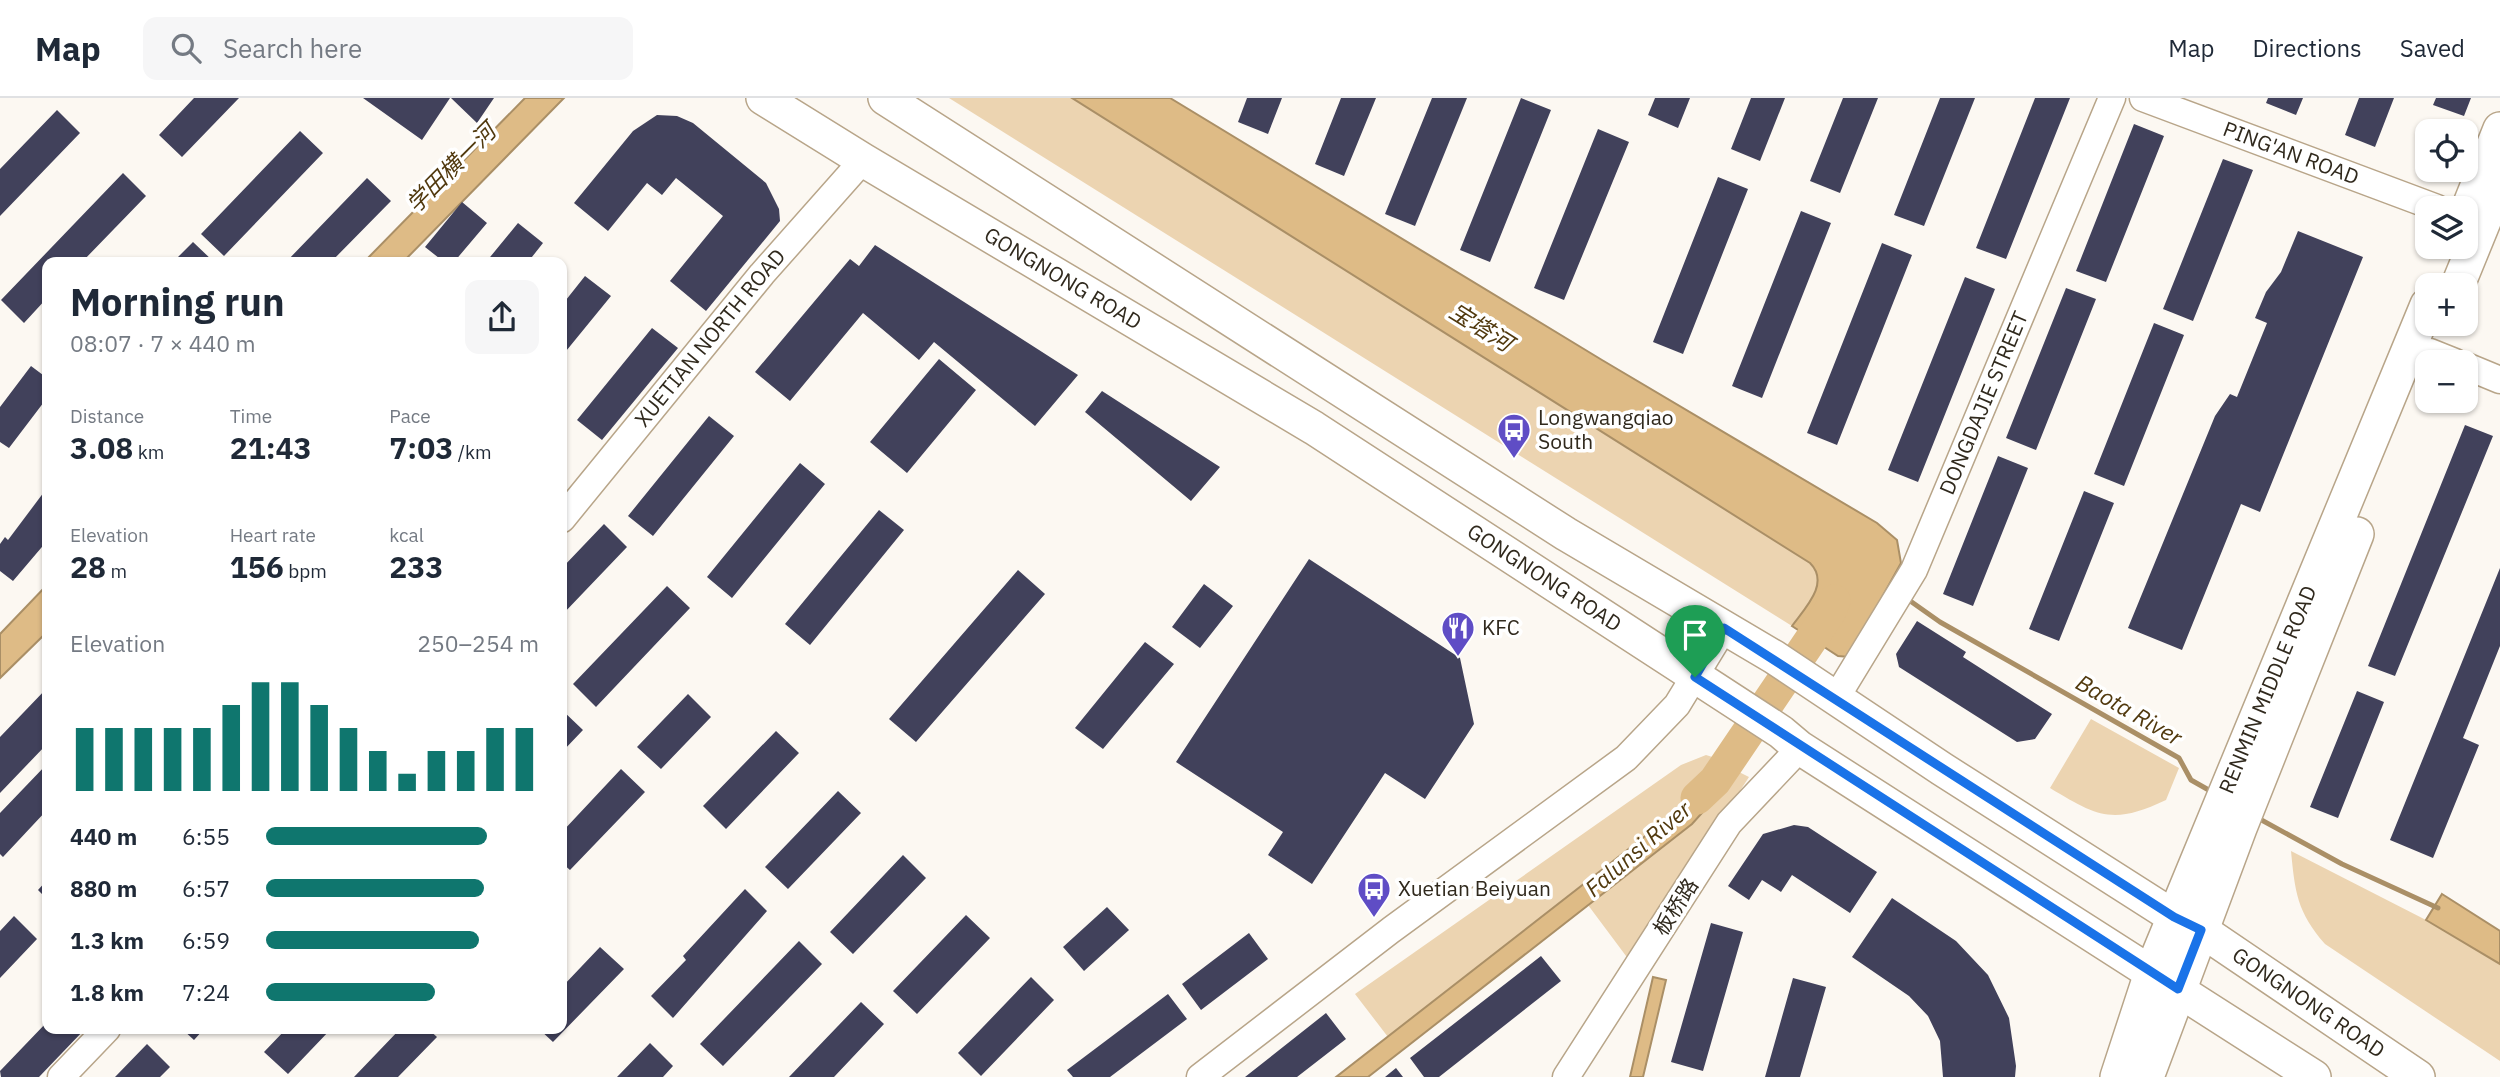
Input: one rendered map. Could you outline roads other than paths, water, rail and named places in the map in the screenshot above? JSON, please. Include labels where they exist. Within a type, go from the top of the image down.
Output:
[{"type":"main road","name":"GONGNONG ROAD","points":[[764,98],[863,160],[1314,428],[1740,708],[2314,1077]]},
{"type":"main road","name":"GONGNONG ROAD","points":[[885,98],[1566,534],[1774,657],[1942,769],[2188,923],[2418,1077]]},
{"type":"main road","points":[[2473,196],[2500,128]]},
{"type":"main road","points":[[2463,273],[2500,182]]},
{"type":"main road","name":"RENMIN MIDDLE ROAD","points":[[2117,1077],[2165,979],[2246,780],[2415,336]]},
{"type":"main road","name":"RENMIN MIDDLE ROAD","points":[[2246,780],[2442,346]]},
{"type":"main road","name":"RENMIN MIDDLE ROAD","points":[[2147,1077],[2165,979]]},
{"type":"street","name":"DONGDAJIE STREET","points":[[1828,692],[1914,570],[2112,98]]},
{"type":"street","name":"PING'AN ROAD","points":[[2143,98],[2415,200]]},
{"type":"street","name":"XUETIAN NORTH ROAD","points":[[567,513],[762,274],[863,160]]},
{"type":"street","points":[[2478,371],[2500,380]]},
{"type":"street","points":[[1200,1077],[1391,930],[1626,758],[1676,705],[1724,628]]},
{"type":"street","name":"板桥路","points":[[1566,1077],[1729,823],[1791,740]]},
{"type":"street","points":[[61,1077],[102,1034]]},
{"type":"water","points":[[525,98],[564,98],[408,257],[369,257]]},
{"type":"water","name":"宝塔河","points":[[1072,98],[1170,98],[1877,523],[1897,540],[1901,563],[1849,657],[1838,656],[1792,626],[1817,587],[1816,571],[1810,563]]},
{"type":"water","points":[[42,590],[42,637],[0,678],[0,634]]},
{"type":"water","points":[[1722,760],[1739,772],[1692,824],[1368,1077],[1336,1077],[1676,812]]},
{"type":"water","points":[[2442,894],[2500,931],[2500,964],[2426,920]]},
{"type":"water","points":[[1653,977],[1666,980],[1643,1077],[1630,1077]]},
{"type":"waterway","name":"Baota River","points":[[1906,598],[1940,622],[2179,758],[2191,780],[2214,793]]},
{"type":"waterway","name":"Falunsi River","points":[[1697,798],[1715,781],[1829,613],[1834,601]]},
{"type":"waterway","name":"Baota River","points":[[2256,817],[2342,864],[2438,908]]},
{"type":"place","name":"Longwangqiao South","points":[[1514,460]]},
{"type":"place","name":"KFC","points":[[1458,658]]},
{"type":"place","name":"Xuetian Beiyuan","points":[[1374,919]]},
{"type":"water label","name":"学田横一河","points":[[451,168]]}]
